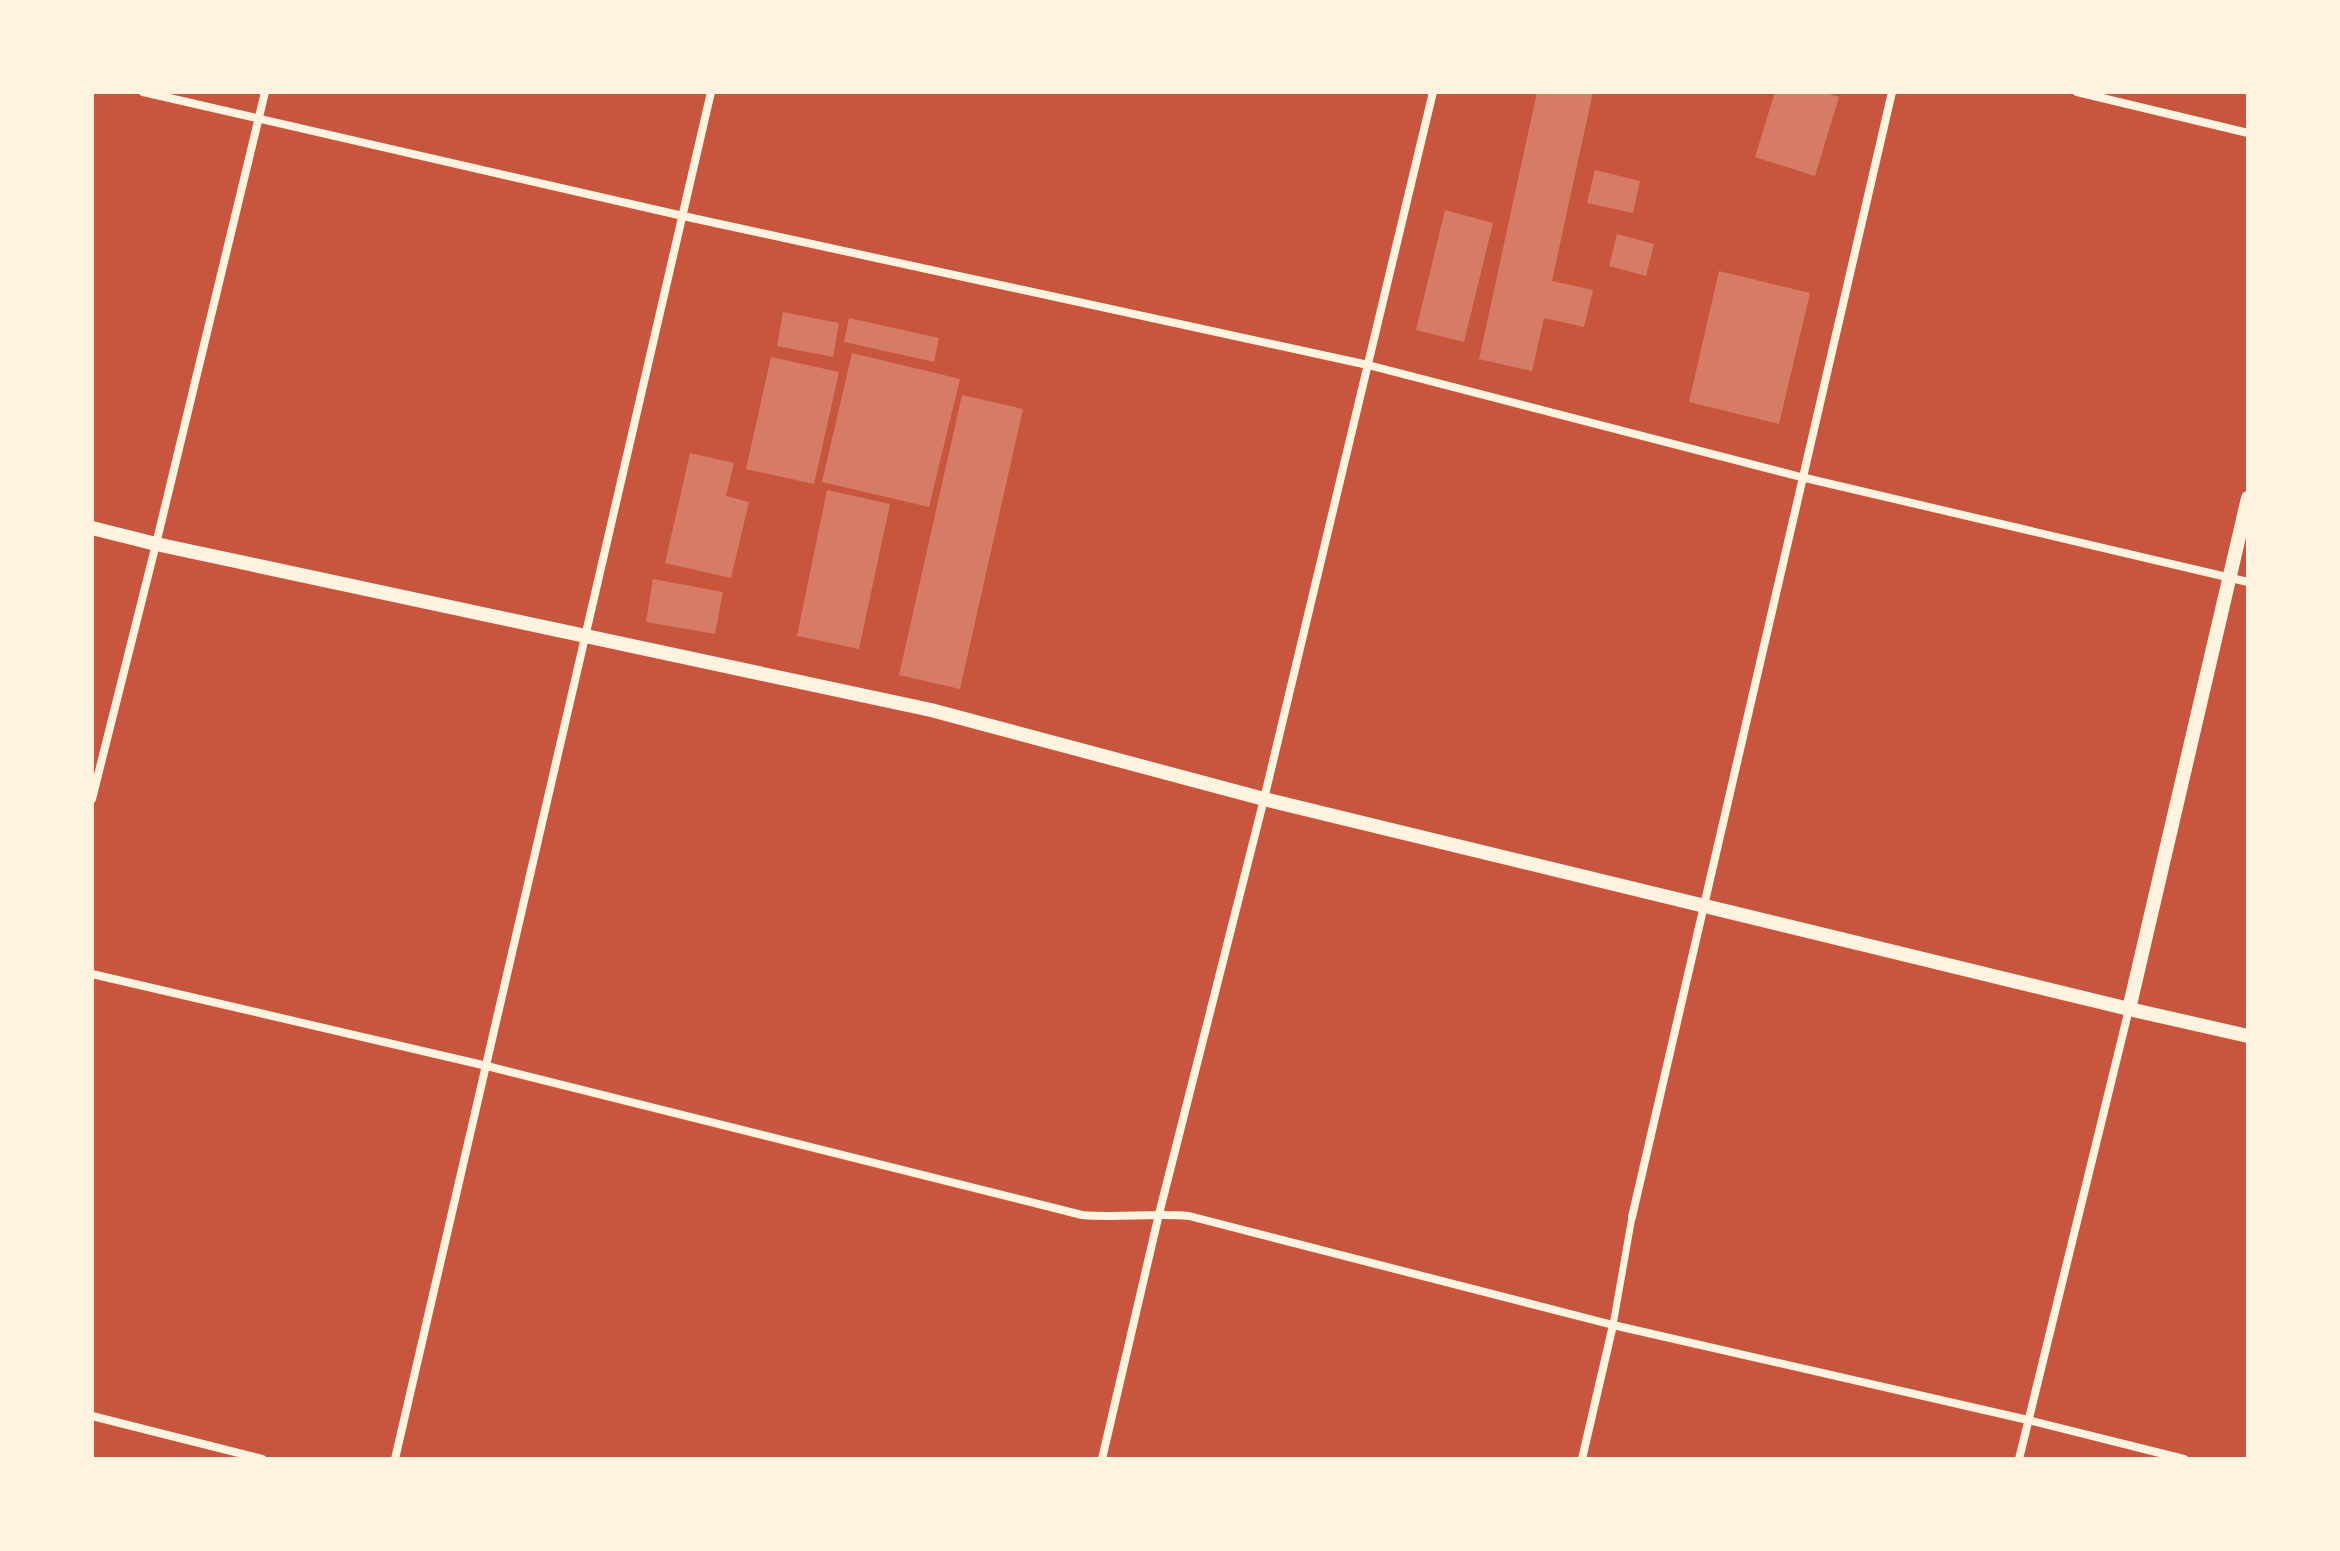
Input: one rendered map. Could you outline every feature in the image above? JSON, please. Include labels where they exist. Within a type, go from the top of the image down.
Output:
[{"type":"street","points":[[143,92],[683,216],[1368,365],[1801,477],[2248,582]]},
{"type":"street","points":[[92,799],[265,92]]},
{"type":"street","points":[[395,1459],[711,92]]},
{"type":"street","points":[[1102,1459],[1433,92]]},
{"type":"street","points":[[1582,1459],[1613,1325],[1632,1217],[1892,92]]},
{"type":"street","points":[[2077,92],[2248,133]]},
{"type":"street","points":[[2019,1459],[2129,1009],[2248,498]]},
{"type":"street","points":[[92,528],[931,710],[1264,799],[2248,1036]]},
{"type":"street","points":[[92,974],[487,1066],[1082,1215],[1189,1216],[1613,1325],[2184,1459]]},
{"type":"street","points":[[92,1416],[262,1459]]},
{"type":"building","points":[[1537,92],[1593,92],[1552,281],[1593,290],[1584,327],[1544,318],[1532,371],[1479,359]]},
{"type":"building","points":[[1775,92],[1822,92],[1839,97],[1815,176],[1755,157]]},
{"type":"building","points":[[1595,170],[1640,181],[1633,213],[1587,203]]},
{"type":"building","points":[[1445,210],[1493,223],[1464,342],[1416,330]]},
{"type":"building","points":[[1617,234],[1654,244],[1646,276],[1609,266]]},
{"type":"building","points":[[1719,271],[1810,293],[1779,424],[1689,402]]},
{"type":"building","points":[[783,312],[839,323],[833,357],[777,346]]},
{"type":"building","points":[[849,318],[939,338],[934,362],[844,342]]},
{"type":"building","points":[[852,353],[960,379],[929,507],[822,482]]},
{"type":"building","points":[[771,357],[839,372],[814,484],[746,469]]},
{"type":"building","points":[[962,395],[1023,409],[960,689],[899,675]]},
{"type":"building","points":[[690,453],[734,463],[726,496],[749,502],[731,578],[665,563]]},
{"type":"building","points":[[827,490],[890,504],[859,649],[797,636]]},
{"type":"building","points":[[653,579],[723,592],[715,634],[646,622]]}]
